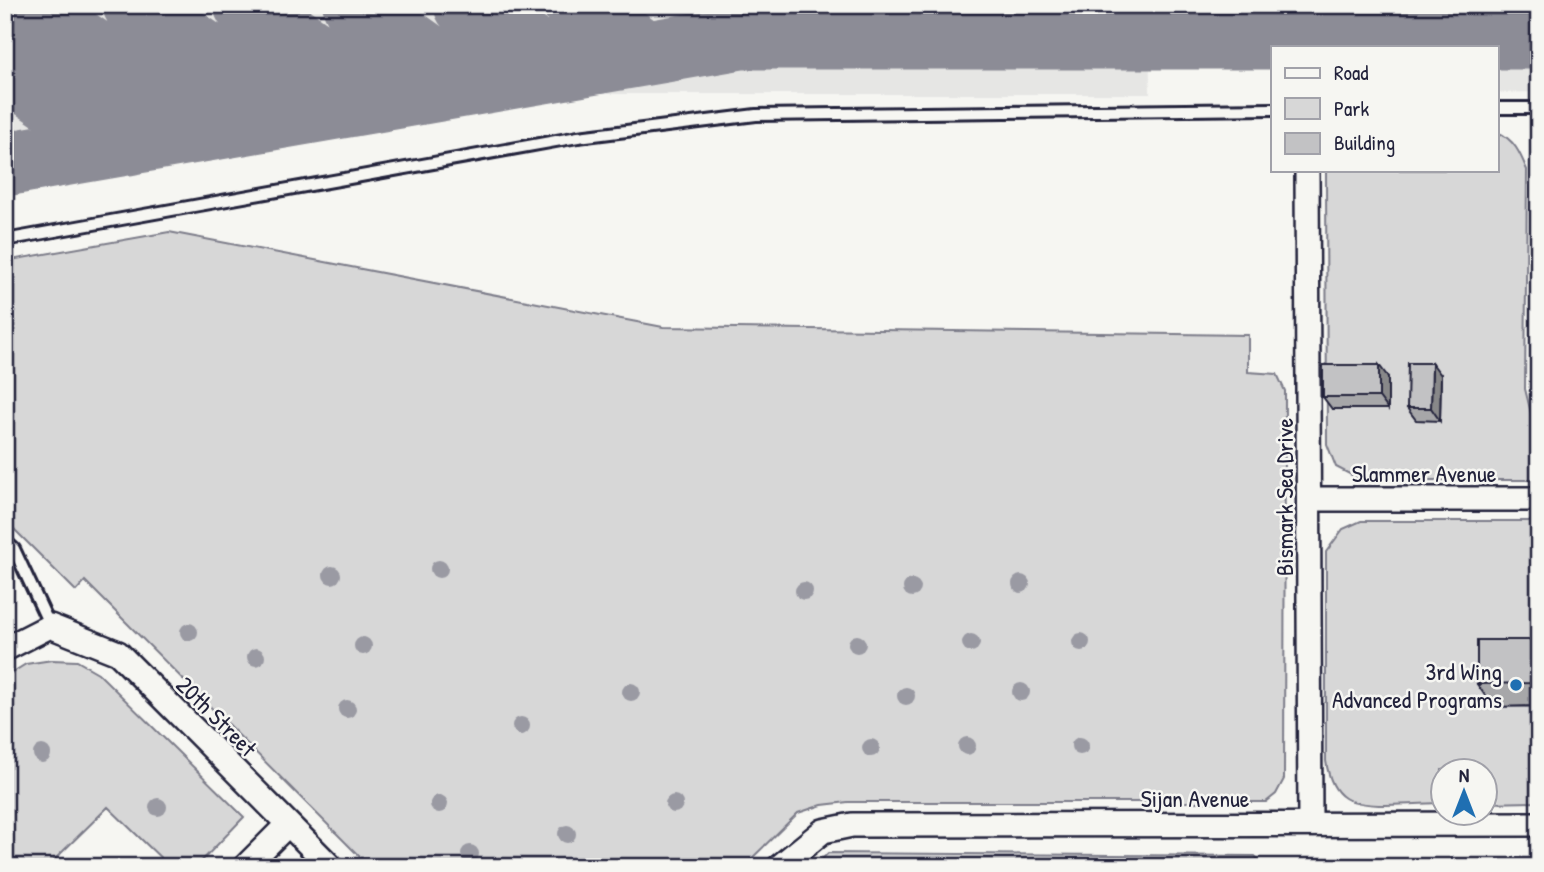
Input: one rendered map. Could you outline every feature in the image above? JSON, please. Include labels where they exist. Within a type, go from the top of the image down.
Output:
[{"type":"street","name":"Bismark Sea Drive","points":[[1307,172],[1310,824]]},
{"type":"street","name":"Slammer Avenue","points":[[1310,499],[1539,499]]},
{"type":"street","points":[[5,649],[50,626]]},
{"type":"street","name":"20th Street","points":[[50,626],[118,653],[331,867]]},
{"type":"street","points":[[246,867],[288,824]]},
{"type":"street","name":"Sijan Avenue","points":[[779,867],[822,831],[852,825],[1539,824]]},
{"type":"lane","points":[[1498,108],[1539,108]]},
{"type":"lane","points":[[5,240],[578,137],[701,120],[796,113],[1271,109]]},
{"type":"lane","points":[[5,541],[14,549],[50,626]]},
{"type":"shaded area","points":[[5,5],[1149,5],[1150,94],[557,94],[5,193]]},
{"type":"shaded area","points":[[1273,5],[1539,5],[1539,92],[1498,93],[1498,46],[1273,46]]},
{"type":"green space","points":[[1498,132],[1503,135],[1519,152],[1527,170],[1525,389],[1533,421],[1539,427],[1539,480],[1361,480],[1336,467],[1327,444],[1326,172],[1498,172]]},
{"type":"green space","points":[[169,232],[663,327],[1248,335],[1248,372],[1277,374],[1285,391],[1284,779],[1276,794],[1266,802],[848,802],[822,805],[798,813],[743,867],[370,867],[85,581],[76,591],[5,520],[5,261]]},
{"type":"green space","points":[[1361,521],[1539,521],[1539,663],[1493,706],[1539,707],[1539,802],[1498,803],[1498,756],[1428,756],[1428,804],[1392,805],[1354,802],[1341,795],[1334,786],[1326,761],[1326,552],[1343,529]]},
{"type":"green space","points":[[52,660],[77,661],[98,673],[244,817],[196,867],[170,867],[108,807],[47,867],[5,867],[5,677],[26,664]]},
{"type":"green space","points":[[828,853],[1255,856],[1265,867],[815,867]]},
{"type":"building","points":[[1408,363],[1432,363],[1431,408],[1407,408]]},
{"type":"building","points":[[1323,365],[1379,365],[1379,397],[1323,397]]},
{"type":"building","points":[[1477,640],[1539,640],[1539,683],[1477,684]]},
{"type":"taxiway","points":[[26,5],[190,119],[222,126]]},
{"type":"taxiway","points":[[135,5],[276,103],[287,109],[310,111]]},
{"type":"taxiway","points":[[246,5],[367,90],[395,96]]},
{"type":"taxiway","points":[[355,5],[453,74],[481,81]]},
{"type":"taxiway","points":[[466,5],[550,61],[569,66]]},
{"type":"taxiway","points":[[576,5],[640,49],[649,52]]},
{"type":"taxiway","points":[[5,164],[741,37],[1539,37]]},
{"type":"taxiway","points":[[5,67],[105,136],[129,143]]},
{"type":"place","name":"3rd Wing Advanced Programs","points":[[1516,685]]}]
